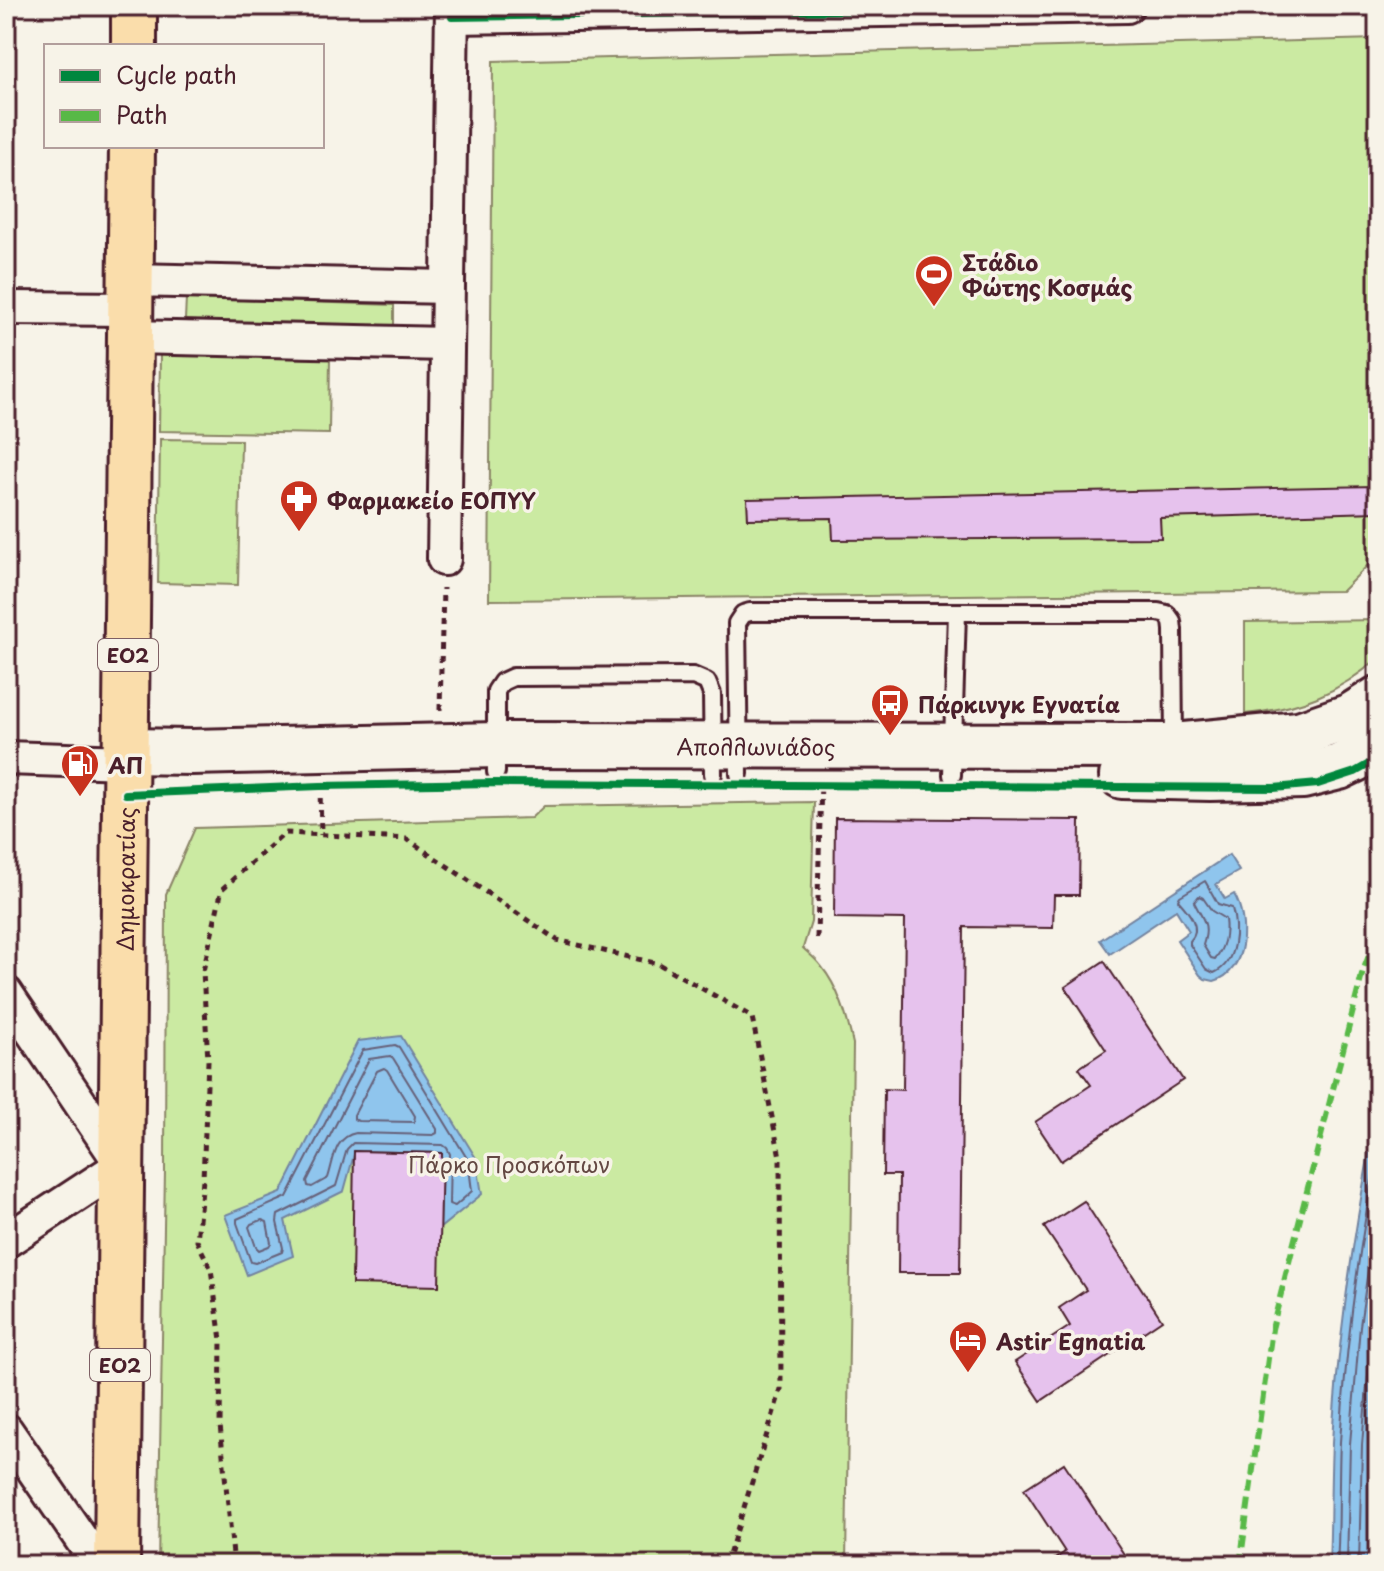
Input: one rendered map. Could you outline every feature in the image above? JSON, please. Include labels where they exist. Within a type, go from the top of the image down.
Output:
[{"type":"main road","name":"Δημοκρατίας","points":[[117,1565],[132,148]]},
{"type":"main road","name":"Απολλωνιάδος","points":[[126,764],[496,759],[1174,761],[1299,734],[1351,716],[1378,699]]},
{"type":"main road","name":"Απολλωνιάδος","points":[[126,764],[208,751],[440,746],[496,759]]},
{"type":"main road","name":"Απολλωνιάδος","points":[[1174,761],[1210,778],[1303,776],[1339,767],[1378,748]]},
{"type":"main road","name":"Απολλωνιάδος","points":[[726,760],[820,782],[953,761]]},
{"type":"street","points":[[444,559],[452,12],[1127,6]]},
{"type":"street","points":[[6,308],[131,309],[448,287]]},
{"type":"street","points":[[131,309],[447,344]]},
{"type":"street","points":[[6,758],[126,764]]},
{"type":"street","points":[[6,993],[122,1165],[6,1241]]},
{"type":"street","points":[[6,1430],[99,1565]]},
{"type":"lane","points":[[726,760],[737,623],[743,614],[1145,611],[1167,614],[1172,621],[1174,761]]},
{"type":"lane","points":[[953,761],[957,612]]},
{"type":"lane","points":[[496,759],[496,691],[502,682],[513,677],[693,676],[707,682],[712,694],[726,760]]},
{"type":"path","points":[[440,746],[444,559]]},
{"type":"path","points":[[817,938],[820,782]]},
{"type":"path","points":[[320,786],[321,835]]},
{"type":"path","points":[[305,787],[335,786]]},
{"type":"path","points":[[234,1565],[220,1425],[221,1340],[211,1269],[197,1241],[208,1061],[203,971],[222,889],[285,833],[407,839],[557,940],[659,964],[752,1017],[780,1157],[781,1389],[726,1565]]},
{"type":"green space","name":"Στάδιο Φώτης Κοσμάς","points":[[1378,39],[1378,555],[1342,591],[489,600],[493,61]]},
{"type":"green space","points":[[186,298],[394,305],[394,328],[185,320]]},
{"type":"green space","points":[[160,354],[330,357],[329,434],[159,431]]},
{"type":"green space","points":[[160,439],[241,440],[238,585],[158,583]]},
{"type":"green space","points":[[1378,620],[1378,658],[1364,670],[1317,697],[1282,708],[1245,714],[1245,622]]},
{"type":"green space","name":"Πάρκο Προσκόπων","points":[[814,802],[811,922],[803,948],[819,963],[833,984],[853,1044],[846,1565],[158,1565],[166,894],[195,828],[531,818],[544,806]]},
{"type":"water","points":[[1229,855],[1239,871],[1216,884],[1225,899],[1234,894],[1243,930],[1239,956],[1225,976],[1214,981],[1200,975],[1177,940],[1189,931],[1176,910],[1110,954],[1100,940]]},
{"type":"water","points":[[401,1036],[476,1158],[482,1194],[440,1228],[442,1153],[355,1151],[344,1191],[285,1220],[293,1256],[247,1275],[225,1215],[281,1193],[358,1041]]},
{"type":"water","points":[[1378,1106],[1378,1565],[1329,1565],[1332,1443],[1343,1316]]},
{"type":"building","points":[[1375,486],[1378,512],[1160,518],[1161,538],[833,540],[832,518],[748,519],[747,499]]},
{"type":"building","points":[[835,818],[1080,820],[1079,895],[1054,895],[1053,928],[964,927],[960,1273],[898,1273],[899,1175],[883,1175],[884,1089],[903,1090],[905,919],[834,918]]},
{"type":"building","points":[[1104,961],[1183,1080],[1061,1161],[1035,1122],[1091,1085],[1079,1068],[1106,1050],[1065,987]]},
{"type":"building","points":[[354,1151],[442,1153],[439,1286],[352,1284]]},
{"type":"building","points":[[1084,1201],[1162,1320],[1041,1401],[1015,1362],[1070,1326],[1059,1308],[1086,1290],[1044,1227]]},
{"type":"building","points":[[1064,1463],[1131,1565],[1046,1565],[1065,1552],[1024,1489]]},
{"type":"marked path","points":[[1240,1565],[1272,1329],[1363,971],[1378,933]]},
{"type":"cycle path","points":[[452,17],[1127,6]]},
{"type":"cycle path","points":[[126,794],[494,783],[1274,788],[1318,784],[1355,772],[1378,759]]},
{"type":"place","name":"Στάδιο Φώτης Κοσμάς","points":[[934,308]]},
{"type":"place","name":"Φαρμακείο ΕΟΠΥΥ","points":[[299,533]]},
{"type":"place","name":"Πάρκινγκ Εγνατία","points":[[890,737]]},
{"type":"place","name":"ΑΠ","points":[[80,798]]},
{"type":"place","name":"Astir Egnatia","points":[[968,1374]]}]
